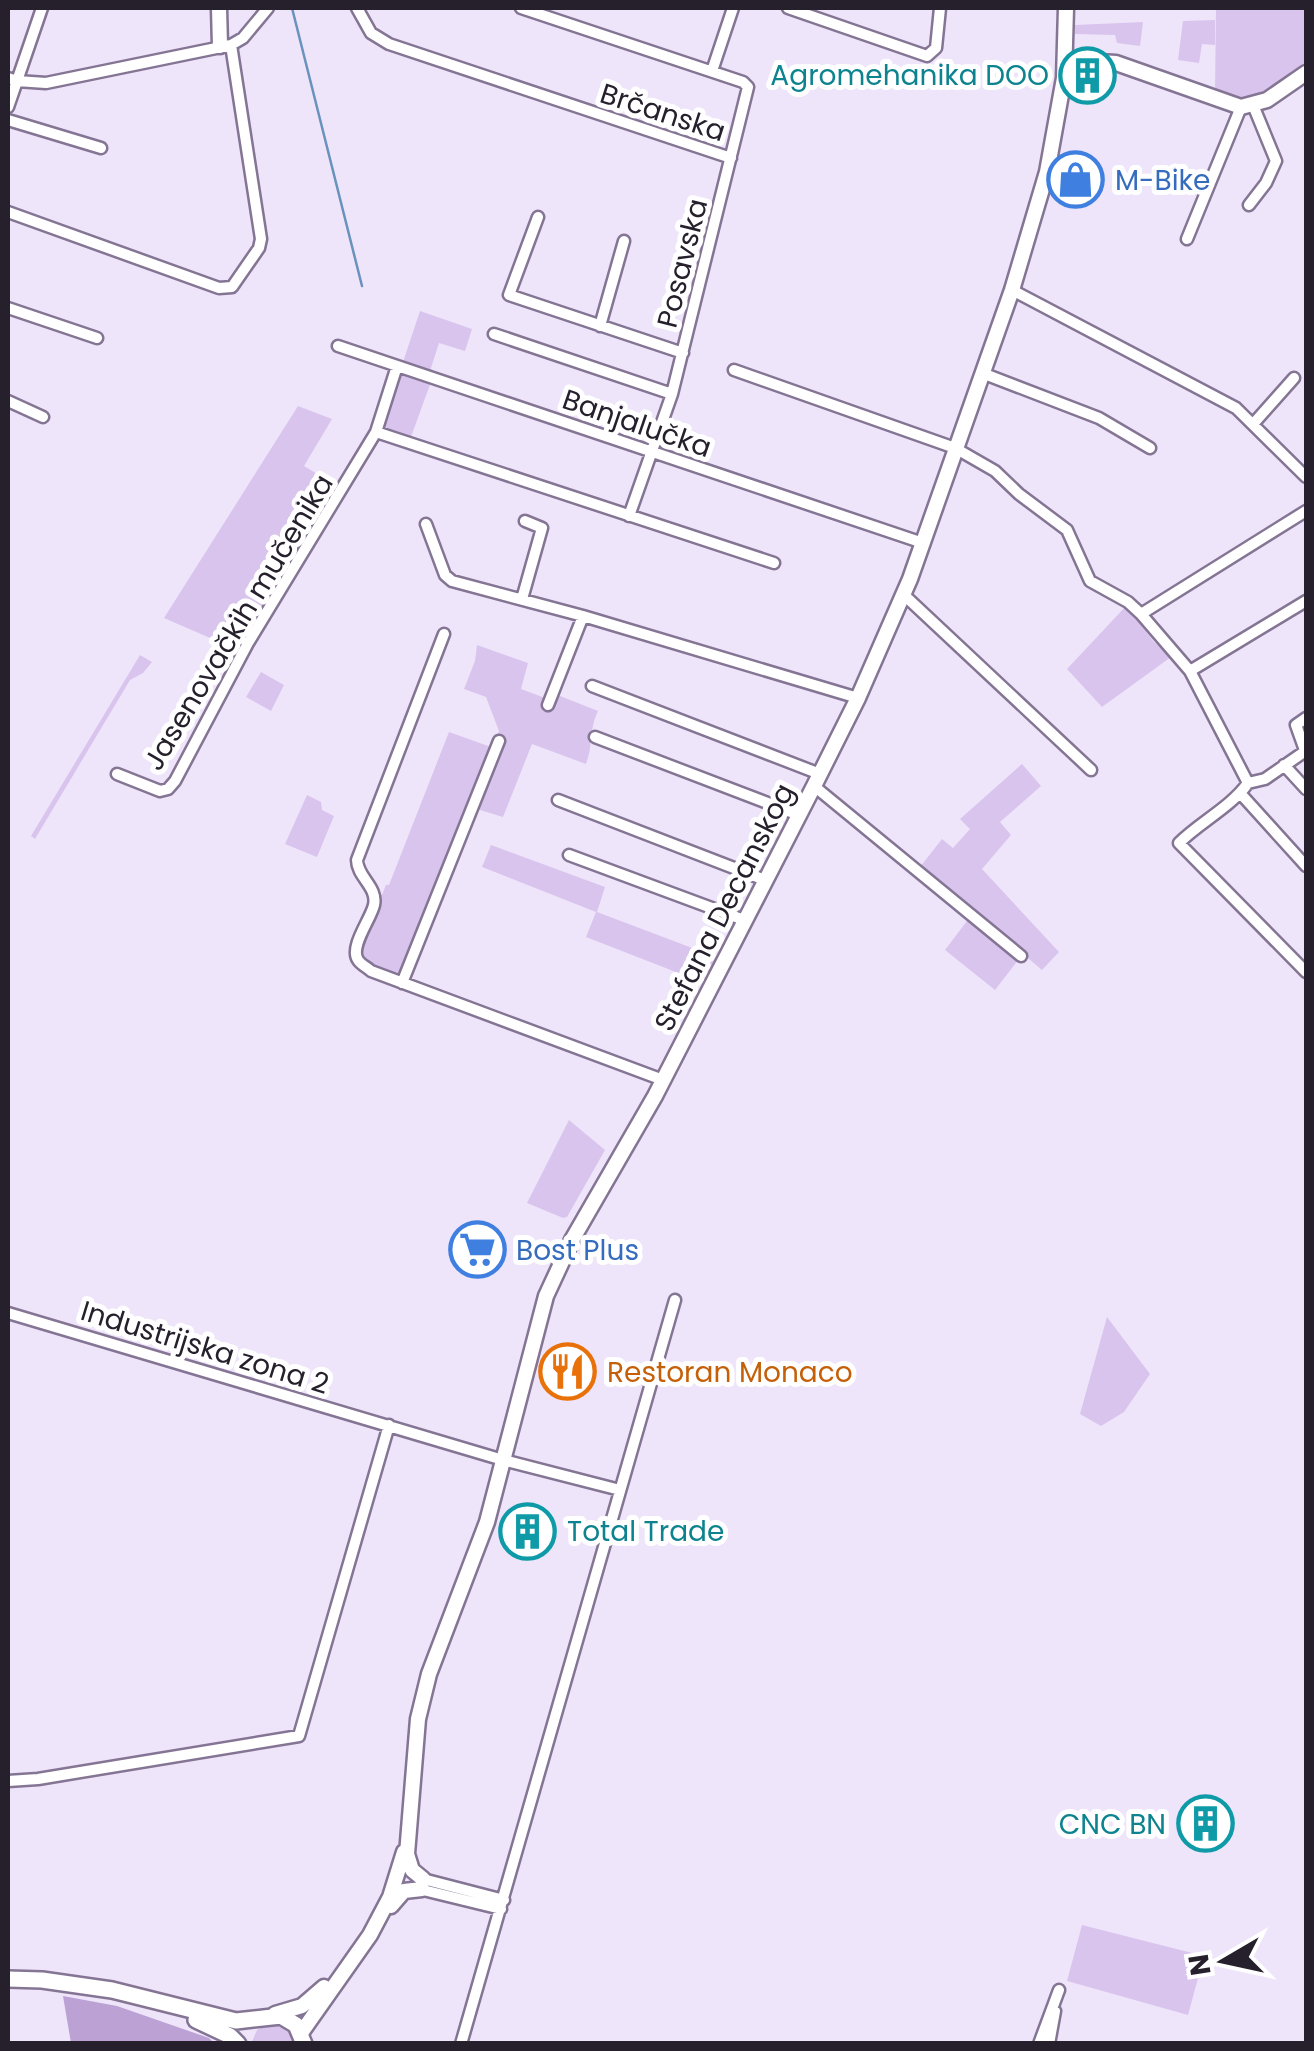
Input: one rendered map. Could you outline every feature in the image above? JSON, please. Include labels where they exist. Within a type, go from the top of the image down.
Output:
[{"type":"main road","points":[[220,8],[225,46]]},
{"type":"main road","name":"Stefana Decanskog","points":[[408,1822],[418,1720],[429,1674],[476,1554],[546,1296],[800,815],[858,698],[903,594],[1012,290],[1046,172],[1058,120],[1066,8]]},
{"type":"main road","points":[[1065,60],[1116,63],[1247,106],[1267,100],[1306,73]]},
{"type":"main road","points":[[132,1995],[219,2030],[241,2044],[256,2021],[304,2005],[366,1941],[397,1878],[408,1822]]},
{"type":"main road","points":[[272,2015],[290,2019],[304,2039],[398,1896],[423,1884],[409,1864],[408,1822]]},
{"type":"main road","points":[[8,1979],[42,1980],[132,1995],[231,2020],[256,2021]]},
{"type":"street","points":[[8,107],[12,79],[42,8]]},
{"type":"street","points":[[12,79],[46,83],[225,46],[242,38],[268,8]]},
{"type":"street","name":"Brčanska","points":[[356,8],[371,32],[389,44],[730,158],[748,87],[743,82],[520,8]]},
{"type":"street","points":[[712,71],[734,8]]},
{"type":"street","points":[[788,8],[928,56],[936,48],[940,8]]},
{"type":"street","points":[[8,212],[219,288],[232,287],[259,248],[260,239],[225,46]]},
{"type":"street","points":[[1247,106],[1276,162],[1249,206]]},
{"type":"street","points":[[1188,239],[1247,106]]},
{"type":"street","points":[[8,120],[100,148]]},
{"type":"street","name":"Posavska","points":[[538,217],[509,296],[683,353],[730,158]]},
{"type":"street","points":[[600,326],[624,241]]},
{"type":"street","points":[[1012,290],[1236,408],[1306,477]]},
{"type":"street","points":[[8,308],[98,338]]},
{"type":"street","points":[[494,334],[672,394]]},
{"type":"street","name":"Banjalučka","points":[[338,346],[923,543]]},
{"type":"street","points":[[629,516],[683,353]]},
{"type":"street","name":"Jasenovačkih mučenika","points":[[117,774],[160,792],[174,781],[248,643],[376,432],[397,366]]},
{"type":"street","points":[[734,370],[955,448],[996,470],[1019,494],[1067,530],[1090,581],[1142,614],[1190,671],[1248,782]]},
{"type":"street","points":[[982,373],[1099,418],[1150,448]]},
{"type":"street","points":[[1254,424],[1294,378]]},
{"type":"street","points":[[8,401],[43,417]]},
{"type":"street","points":[[376,432],[774,563]]},
{"type":"street","points":[[1142,614],[1306,511]]},
{"type":"street","points":[[522,598],[542,528],[526,521]]},
{"type":"street","points":[[426,524],[452,581],[522,598],[858,698]]},
{"type":"street","points":[[903,594],[1091,770]]},
{"type":"street","points":[[1190,671],[1306,601]]},
{"type":"street","points":[[548,705],[583,616]]},
{"type":"street","points":[[444,634],[357,860],[357,869],[374,891],[376,902],[356,950],[358,961],[370,972],[663,1080]]},
{"type":"street","points":[[592,686],[817,780],[1021,956]]},
{"type":"street","points":[[1306,718],[1296,725],[1305,752],[1264,779],[1248,782],[1240,793],[1179,842],[1306,972]]},
{"type":"street","points":[[595,737],[800,815]]},
{"type":"street","points":[[402,983],[499,741]]},
{"type":"street","points":[[1284,766],[1306,789]]},
{"type":"street","points":[[1240,793],[1306,866]]},
{"type":"street","points":[[558,800],[765,880]]},
{"type":"street","points":[[570,855],[744,920]]},
{"type":"street","points":[[461,2044],[675,1300]]},
{"type":"street","name":"Industrijska zona 2","points":[[8,1312],[503,1460],[620,1490]]},
{"type":"street","points":[[8,1781],[299,1736],[389,1425]]},
{"type":"street","points":[[397,1878],[502,1904]]},
{"type":"street","points":[[1040,2044],[1058,1990],[1049,2044]]},
{"type":"shaded area","points":[[1216,8],[1306,8],[1306,66],[1256,96],[1215,93]]},
{"type":"shaded area","points":[[1215,20],[1215,45],[1202,44],[1199,63],[1178,60],[1183,21]]},
{"type":"shaded area","points":[[1143,22],[1140,46],[1117,43],[1115,35],[1075,34],[1075,25]]},
{"type":"shaded area","points":[[420,311],[472,329],[465,351],[439,343],[430,371],[403,362]]},
{"type":"shaded area","points":[[400,374],[432,379],[411,437],[381,429]]},
{"type":"shaded area","points":[[298,406],[332,419],[304,466],[339,487],[240,651],[164,618]]},
{"type":"shaded area","points":[[1126,606],[1171,657],[1102,707],[1067,669]]},
{"type":"shaded area","points":[[477,645],[528,663],[521,689],[545,698],[543,706],[549,708],[555,694],[598,711],[588,757],[586,764],[532,744],[503,817],[467,806],[399,977],[368,964],[360,949],[449,732],[491,747],[499,731],[486,697],[464,689]]},
{"type":"shaded area","points":[[140,655],[152,662],[130,680],[35,839],[31,836]]},
{"type":"shaded area","points":[[261,672],[284,685],[271,711],[246,697]]},
{"type":"shaded area","points":[[1022,764],[1041,786],[1000,822],[1011,835],[982,869],[1059,952],[1042,970],[920,867],[942,839],[953,848],[970,829],[960,819]]},
{"type":"shaded area","points":[[307,795],[321,802],[322,810],[334,816],[317,857],[285,844]]},
{"type":"shaded area","points":[[491,845],[605,887],[597,912],[716,957],[704,983],[586,937],[596,912],[482,867]]},
{"type":"shaded area","points":[[970,917],[1019,959],[995,990],[945,950]]},
{"type":"shaded area","points":[[569,1120],[605,1150],[563,1218],[527,1203]]},
{"type":"shaded area","points":[[1107,1317],[1150,1374],[1124,1412],[1101,1426],[1080,1414]]},
{"type":"shaded area","points":[[1082,1925],[1204,1956],[1188,2015],[1067,1981]]},
{"type":"shaded area","points":[[63,1996],[117,2006],[214,2043],[71,2043]]},
{"type":"shaded area","points":[[269,2023],[289,2030],[295,2044],[251,2044],[257,2030]]},
{"type":"waterway","points":[[292,8],[362,286]]},
{"type":"place","name":"Agromehanika DOO","points":[[1088,75]]},
{"type":"place","name":"M-Bike","points":[[1076,180]]},
{"type":"place","name":"Bost Plus","points":[[477,1250]]},
{"type":"place","name":"Restoran Monaco","points":[[568,1372]]},
{"type":"place","name":"Total Trade","points":[[528,1531]]},
{"type":"place","name":"CNC BN","points":[[1205,1824]]}]
